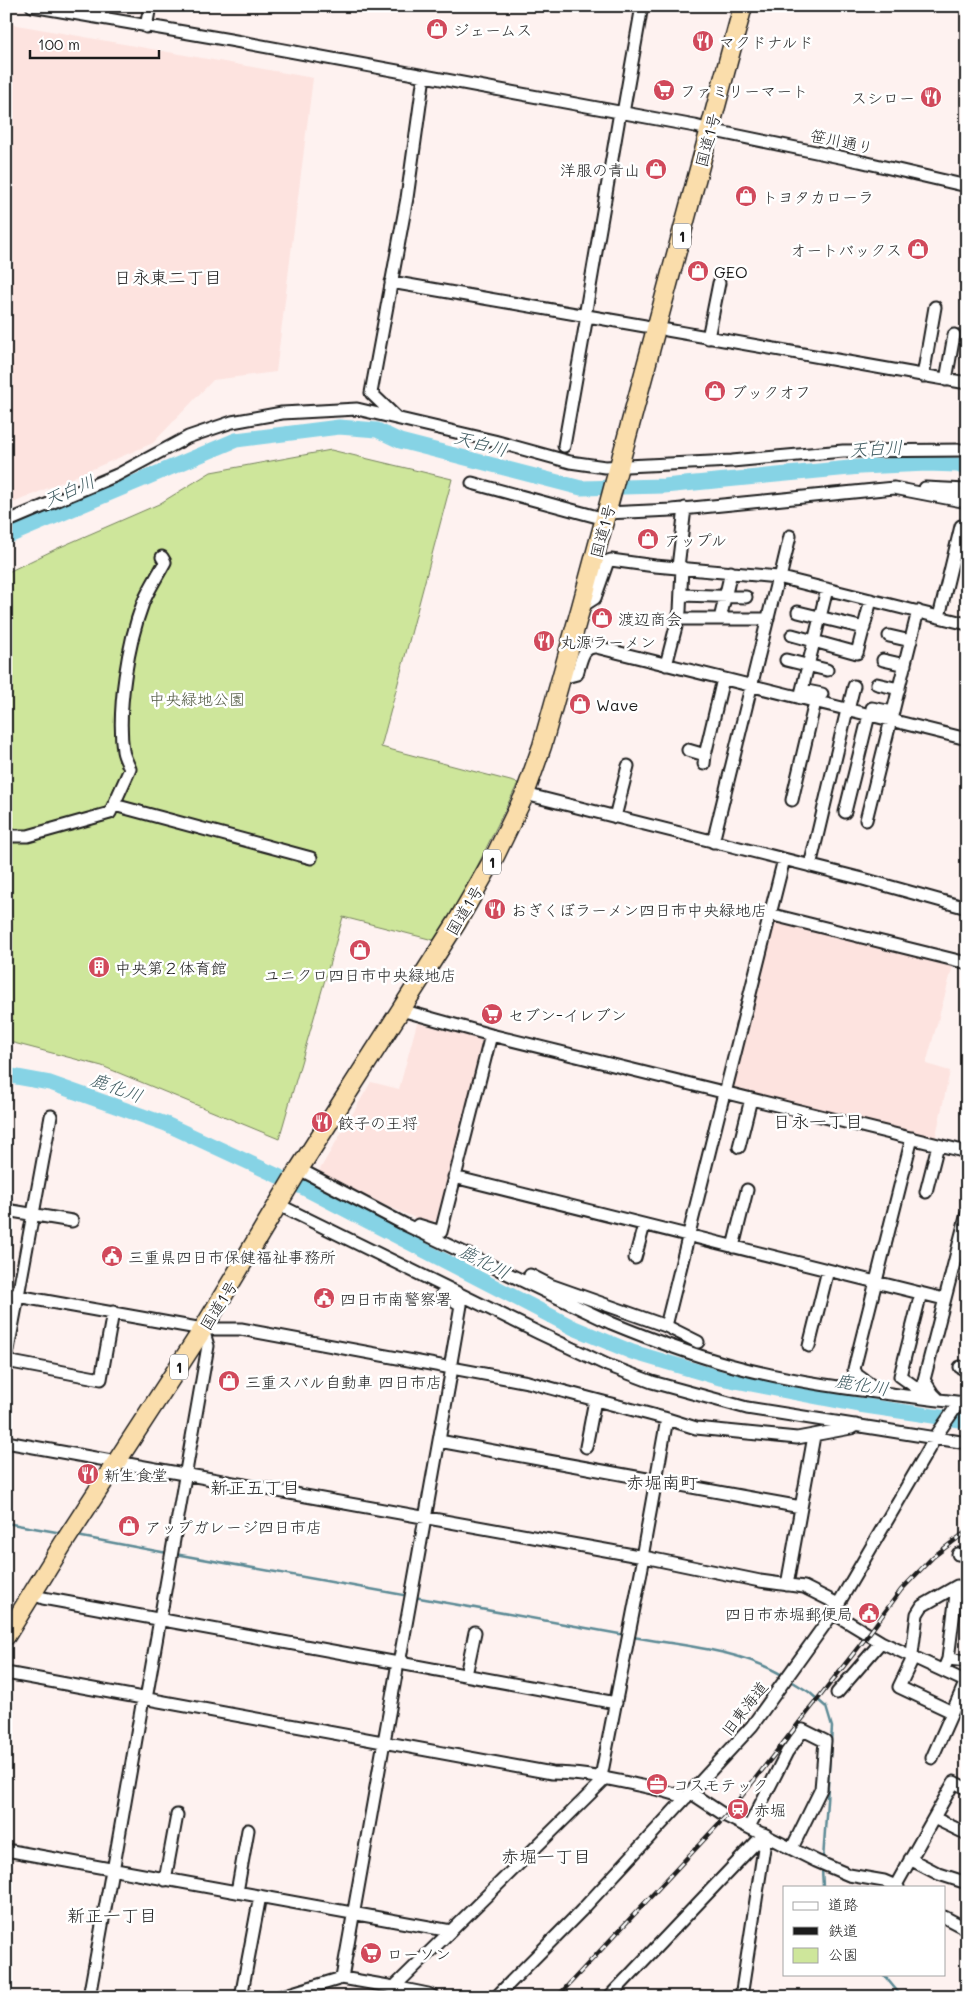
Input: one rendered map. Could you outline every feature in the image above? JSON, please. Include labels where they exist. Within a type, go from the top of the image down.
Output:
[{"type":"highway","name":"国道1号","points":[[6,1636],[203,1329],[299,1171],[478,888],[525,794],[542,746],[582,607],[743,6]]},
{"type":"street","name":"笹川通り","points":[[32,6],[230,40],[695,126],[967,186]]},
{"type":"street","points":[[146,27],[150,6]]},
{"type":"street","points":[[564,446],[642,6]]},
{"type":"street","points":[[397,418],[371,393],[407,198],[424,76]]},
{"type":"street","points":[[391,282],[645,326]]},
{"type":"street","points":[[708,338],[718,284]]},
{"type":"street","points":[[923,376],[934,307]]},
{"type":"street","points":[[667,330],[967,383]]},
{"type":"street","points":[[946,380],[954,335]]},
{"type":"street","points":[[6,522],[116,475],[188,437],[232,422],[282,413],[357,409],[494,441],[570,462],[605,467],[732,462],[843,450],[967,450]]},
{"type":"street","points":[[472,483],[606,516],[894,488],[967,502]]},
{"type":"street","points":[[904,489],[943,488],[967,490]]},
{"type":"street","points":[[666,665],[678,618],[681,595],[680,567],[685,508]]},
{"type":"street","points":[[939,616],[960,526]]},
{"type":"street","points":[[713,842],[767,619],[790,536]]},
{"type":"street","points":[[6,836],[28,836],[110,813],[130,769],[124,753],[121,724],[123,692],[132,645],[144,602],[165,562],[162,557]]},
{"type":"street","points":[[582,607],[594,598],[608,561],[612,560],[655,566],[779,577],[871,600],[917,615]]},
{"type":"street","points":[[720,618],[731,572]]},
{"type":"street","points":[[801,694],[826,589]]},
{"type":"street","points":[[681,595],[746,597]]},
{"type":"street","points":[[792,636],[857,653],[871,600]]},
{"type":"street","points":[[798,612],[864,628]]},
{"type":"street","points":[[896,613],[939,616],[967,624]]},
{"type":"street","points":[[866,820],[917,615]]},
{"type":"street","points":[[678,618],[767,619]]},
{"type":"street","points":[[889,636],[911,641]]},
{"type":"street","points":[[562,678],[577,674],[584,653],[590,647],[751,686],[819,698],[848,710],[892,716],[966,735]]},
{"type":"street","points":[[786,660],[828,670]]},
{"type":"street","points":[[883,660],[905,665]]},
{"type":"street","points":[[688,750],[705,759],[723,679]]},
{"type":"street","points":[[877,684],[899,689]]},
{"type":"street","points":[[810,866],[854,686]]},
{"type":"street","points":[[792,800],[819,698]]},
{"type":"street","points":[[845,812],[871,712]]},
{"type":"street","points":[[615,817],[628,766]]},
{"type":"street","points":[[829,786],[850,792]]},
{"type":"street","points":[[525,794],[784,859],[967,908]]},
{"type":"street","points":[[114,805],[310,858]]},
{"type":"street","points":[[666,1326],[784,859]]},
{"type":"street","points":[[769,914],[967,963]]},
{"type":"street","points":[[401,1010],[967,1152]]},
{"type":"street","points":[[406,1225],[418,1224],[441,1232],[491,1034]]},
{"type":"street","points":[[739,1147],[751,1099]]},
{"type":"street","points":[[51,1116],[6,1361],[101,1379],[113,1312]]},
{"type":"street","points":[[882,1393],[857,1375],[854,1370],[912,1138]]},
{"type":"street","points":[[926,1192],[938,1145]]},
{"type":"street","points":[[299,1171],[406,1225],[644,1337],[730,1365],[784,1377],[963,1404]]},
{"type":"street","points":[[454,1176],[944,1299]]},
{"type":"street","points":[[733,1247],[746,1190]]},
{"type":"street","points":[[279,1205],[576,1351],[652,1382],[703,1398],[747,1408],[937,1435],[967,1443]]},
{"type":"street","points":[[6,1210],[72,1221]]},
{"type":"street","points":[[936,1400],[924,1380],[967,1213]]},
{"type":"street","points":[[635,1258],[644,1225]]},
{"type":"street","points":[[810,1346],[828,1270]]},
{"type":"street","points":[[530,1276],[550,1285],[666,1326],[698,1342]]},
{"type":"street","points":[[342,1978],[426,1518],[460,1305],[436,1289],[428,1278]]},
{"type":"street","points":[[921,1293],[900,1376],[936,1400]]},
{"type":"street","points":[[6,1294],[203,1329],[241,1329],[528,1382],[696,1428],[797,1438],[851,1428],[856,1425]]},
{"type":"street","points":[[89,1997],[145,1699],[208,1346],[203,1329]]},
{"type":"street","points":[[586,1447],[596,1400]]},
{"type":"street","name":"旧東海道","points":[[496,1997],[581,1911],[752,1726],[792,1673],[836,1609],[937,1435],[963,1404]]},
{"type":"street","points":[[394,1987],[604,1778],[668,1420]]},
{"type":"street","points":[[787,1585],[814,1436]]},
{"type":"street","points":[[439,1441],[801,1507]]},
{"type":"street","points":[[6,1442],[643,1557],[787,1585],[804,1586],[881,1642],[966,1682],[932,1758]]},
{"type":"street","points":[[952,1712],[898,1688],[911,1662],[917,1614],[922,1606],[962,1587]]},
{"type":"street","points":[[943,1671],[948,1659],[962,1587]]},
{"type":"street","points":[[33,1594],[43,1598],[159,1620],[400,1662],[616,1703]]},
{"type":"street","points":[[466,1675],[475,1632]]},
{"type":"street","points":[[837,1694],[881,1642]]},
{"type":"street","points":[[948,1659],[967,1661]]},
{"type":"street","points":[[6,1673],[384,1743],[552,1773],[576,1773],[689,1795],[717,1811],[824,1864],[850,1875],[884,1881],[897,1886],[910,1859],[954,1782],[967,1789]]},
{"type":"street","points":[[749,1827],[787,1752],[803,1730],[825,1741],[822,1788],[792,1848]]},
{"type":"street","points":[[165,1880],[177,1815]]},
{"type":"street","points":[[934,1818],[967,1834]]},
{"type":"street","points":[[237,1892],[248,1830]]},
{"type":"street","points":[[609,1997],[765,1834]]},
{"type":"street","points":[[741,1997],[765,1834]]},
{"type":"street","points":[[6,1850],[451,1931]]},
{"type":"street","points":[[910,1859],[940,1874],[967,1883]]},
{"type":"street","points":[[241,1997],[260,1896]]},
{"type":"street","points":[[946,1918],[967,1929]]},
{"type":"street","points":[[279,1997],[342,1978],[428,1994],[434,1997]]},
{"type":"shaded area","points":[[6,23],[313,78],[276,372],[213,380],[153,443],[6,506]]},
{"type":"shaded area","points":[[771,918],[954,962],[926,1064],[950,1071],[935,1140],[729,1087]]},
{"type":"shaded area","points":[[417,1023],[486,1039],[437,1220],[427,1223],[316,1176],[371,1082],[399,1089]]},
{"type":"green space","name":"中央緑地公園","points":[[331,450],[452,479],[381,747],[518,783],[453,916],[437,941],[343,917],[279,1139],[102,1066],[6,1041],[6,573],[159,504],[211,472]]},
{"type":"waterway","name":"天白川","points":[[6,537],[236,440],[339,427],[377,430],[400,441],[581,488],[664,486],[860,467],[927,464],[958,465],[967,469]]},
{"type":"waterway","name":"鹿化川","points":[[6,1075],[50,1083],[166,1124],[306,1189],[574,1328],[632,1352],[720,1378],[859,1405],[967,1421]]},
{"type":"waterway","points":[[6,1523],[62,1533]]},
{"type":"waterway","points":[[77,1536],[167,1553]]},
{"type":"waterway","points":[[175,1554],[409,1596]]},
{"type":"waterway","points":[[414,1597],[625,1635]]},
{"type":"waterway","points":[[633,1637],[730,1654],[767,1667],[784,1676]]},
{"type":"waterway","points":[[788,1679],[809,1692],[826,1707],[832,1727],[823,1860]]},
{"type":"waterway","points":[[822,1868],[823,1886]]},
{"type":"waterway","points":[[885,1976],[902,1997]]},
{"type":"railway","points":[[557,1997],[726,1816],[901,1590],[933,1557],[967,1531]]},
{"type":"place","name":"ジェームス","points":[[437,29]]},
{"type":"place","name":"マクドナルド","points":[[703,41]]},
{"type":"place","name":"ファミリーマート","points":[[664,90]]},
{"type":"place","name":"スシロー","points":[[931,97]]},
{"type":"place","name":"洋服の青山","points":[[656,169]]},
{"type":"place","name":"トヨタカローラ","points":[[746,196]]},
{"type":"place","name":"オートバックス","points":[[918,249]]},
{"type":"place","name":"GEO","points":[[698,271]]},
{"type":"place","name":"ブックオフ","points":[[715,391]]},
{"type":"place","name":"アップル","points":[[648,539]]},
{"type":"place","name":"渡辺商会","points":[[602,618]]},
{"type":"place","name":"丸源ラーメン","points":[[544,641]]},
{"type":"place","name":"Wave","points":[[580,704]]},
{"type":"place","name":"おぎくぼラーメン四日市中央緑地店","points":[[495,909]]},
{"type":"place","name":"ユニクロ四日市中央緑地店","points":[[360,950]]},
{"type":"place","name":"中央第２体育館","points":[[99,967]]},
{"type":"place","name":"セブン-イレブン","points":[[492,1014]]},
{"type":"place","name":"餃子の王将","points":[[322,1122]]},
{"type":"place","name":"三重県四日市保健福祉事務所","points":[[112,1256]]},
{"type":"place","name":"四日市南警察署","points":[[324,1298]]},
{"type":"place","name":"三重スバル自動車 四日市店","points":[[229,1381]]},
{"type":"place","name":"新生食堂","points":[[88,1474]]},
{"type":"place","name":"アップガレージ四日市店","points":[[129,1526]]},
{"type":"place","name":"四日市赤堀郵便局","points":[[869,1613]]},
{"type":"place","name":"コスモテック","points":[[657,1784]]},
{"type":"place","name":"赤堀","points":[[738,1809]]},
{"type":"place","name":"ローソン","points":[[371,1953]]},
{"type":"district","name":"日永東二丁目","points":[[168,277]]},
{"type":"district","name":"日永一丁目","points":[[818,1121]]},
{"type":"district","name":"赤堀南町","points":[[662,1482]]},
{"type":"district","name":"新正五丁目","points":[[255,1487]]},
{"type":"district","name":"赤堀一丁目","points":[[546,1856]]},
{"type":"district","name":"新正一丁目","points":[[112,1915]]}]
